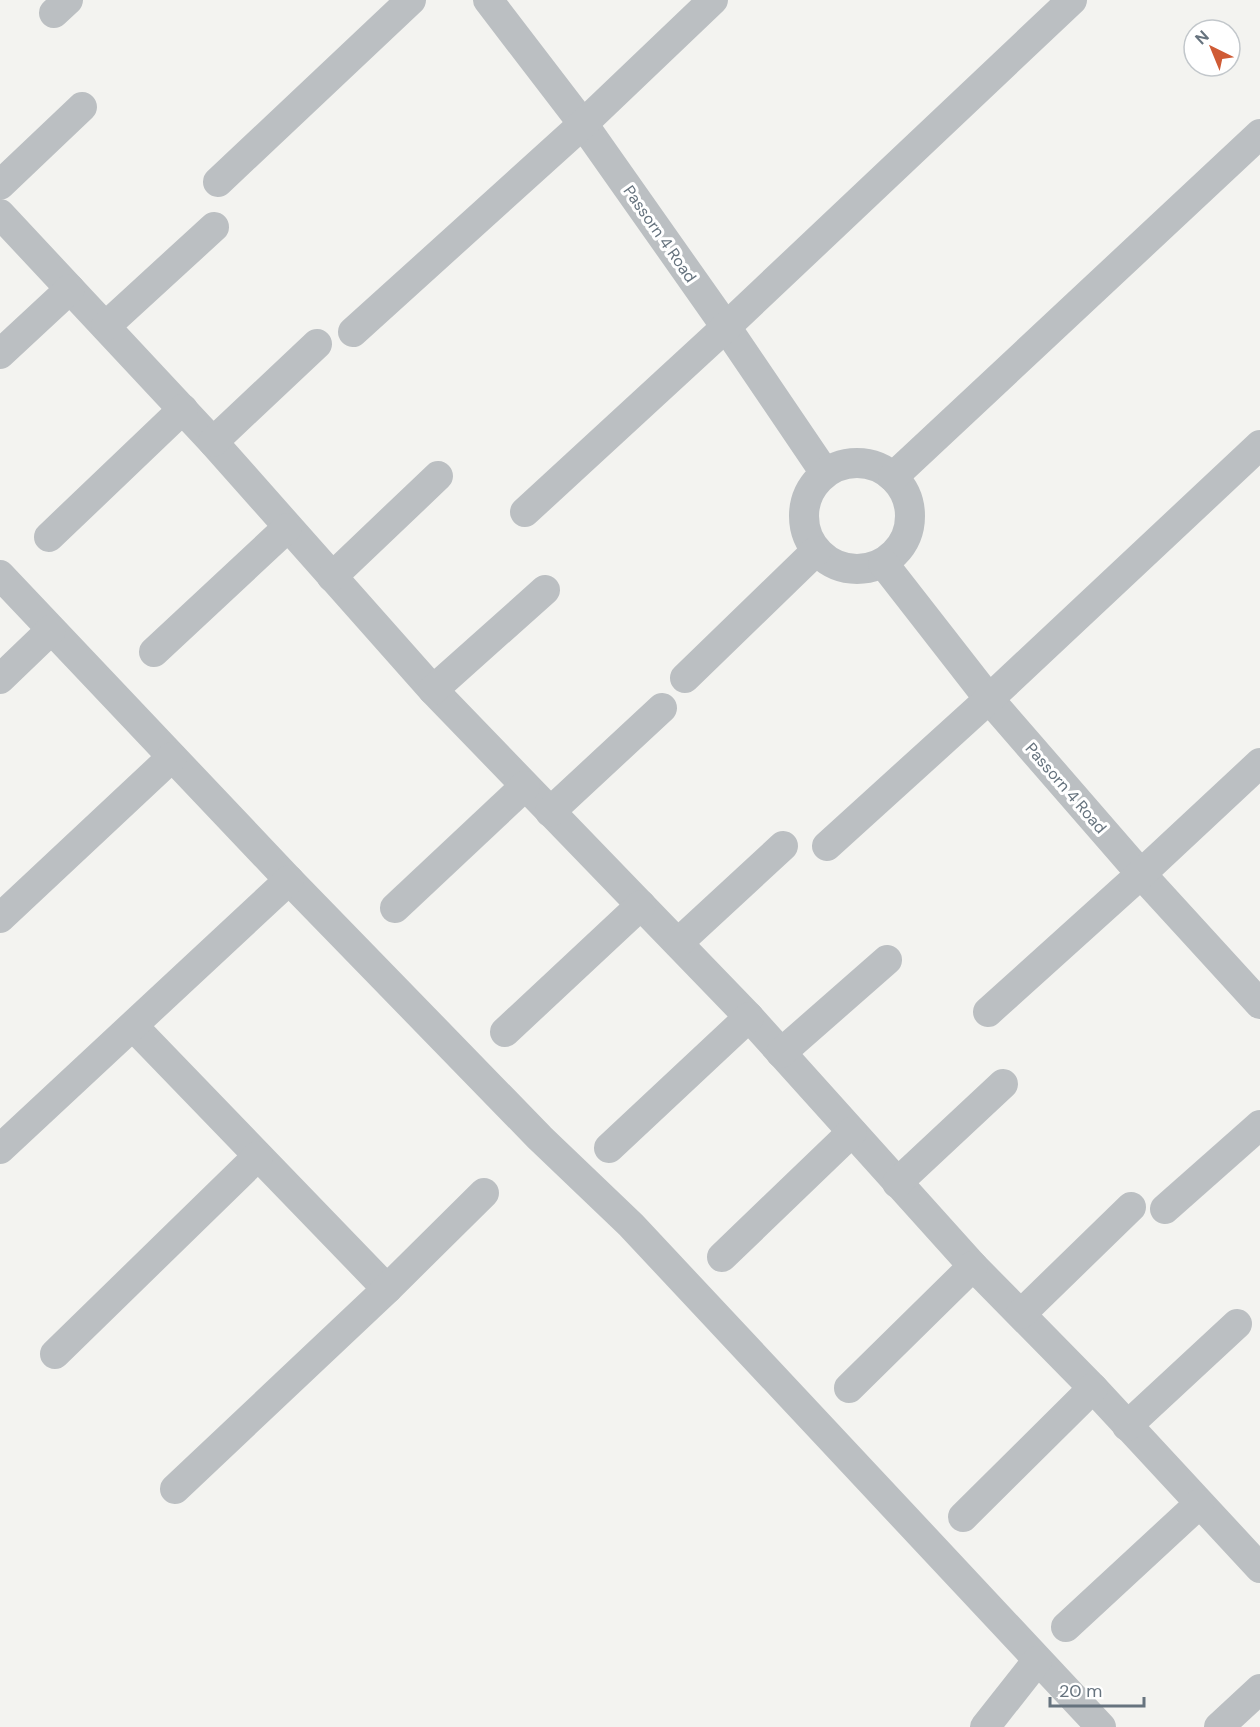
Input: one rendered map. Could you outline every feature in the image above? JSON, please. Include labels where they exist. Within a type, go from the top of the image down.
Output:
[{"type":"street","points":[[218,182],[411,0]]},
{"type":"street","name":"Passorn 4 Road","points":[[488,0],[583,124],[726,327],[825,473]]},
{"type":"street","points":[[353,332],[583,124],[714,0]]},
{"type":"street","points":[[525,512],[726,327],[1072,0]]},
{"type":"street","points":[[0,185],[82,107]]},
{"type":"street","points":[[893,477],[1260,134]]},
{"type":"street","points":[[0,214],[213,442],[287,528],[434,690],[749,1017],[973,1266],[1094,1388],[1199,1504],[1255,1551]]},
{"type":"street","points":[[106,326],[214,227]]},
{"type":"street","points":[[0,354],[70,289]]},
{"type":"street","points":[[213,442],[317,344]]},
{"type":"street","points":[[50,537],[183,410]]},
{"type":"street","points":[[827,846],[989,699],[1260,445]]},
{"type":"street","points":[[860,462],[878,467],[893,477],[905,493],[910,513],[908,533],[898,550],[883,563],[865,569],[847,569],[830,563],[816,551],[807,536],[803,519],[806,501],[813,486],[825,473],[842,465],[860,462]]},
{"type":"street","points":[[332,577],[438,476]]},
{"type":"street","points":[[154,652],[287,528]]},
{"type":"street","points":[[685,678],[816,551]]},
{"type":"street","name":"Passorn 4 Road","points":[[883,563],[989,699],[1141,874],[1260,1004]]},
{"type":"street","points":[[0,575],[289,880],[540,1138],[631,1225],[1101,1727]]},
{"type":"street","points":[[434,690],[545,590]]},
{"type":"street","points":[[0,679],[51,630]]},
{"type":"street","points":[[550,812],[662,708]]},
{"type":"street","points":[[0,918],[172,757]]},
{"type":"street","points":[[988,1012],[1141,874],[1260,762]]},
{"type":"street","points":[[395,908],[525,786]]},
{"type":"street","points":[[678,943],[783,846]]},
{"type":"street","points":[[0,1149],[289,880]]},
{"type":"street","points":[[505,1032],[641,905]]},
{"type":"street","points":[[781,1053],[887,960]]},
{"type":"street","points":[[609,1148],[749,1017]]},
{"type":"street","points":[[132,1026],[387,1289]]},
{"type":"street","points":[[897,1184],[1003,1084]]},
{"type":"street","points":[[1166,1209],[1260,1125]]},
{"type":"street","points":[[723,1257],[852,1132]]},
{"type":"street","points":[[55,1354],[258,1156]]},
{"type":"street","points":[[175,1489],[387,1289],[484,1193]]},
{"type":"street","points":[[1021,1314],[1131,1207]]},
{"type":"street","points":[[849,1388],[973,1266]]},
{"type":"street","points":[[1127,1426],[1237,1324]]},
{"type":"street","points":[[963,1518],[1094,1388]]},
{"type":"street","points":[[1066,1627],[1199,1504]]},
{"type":"street","points":[[986,1727],[1037,1660]]},
{"type":"street","points":[[1219,1727],[1260,1689]]}]
